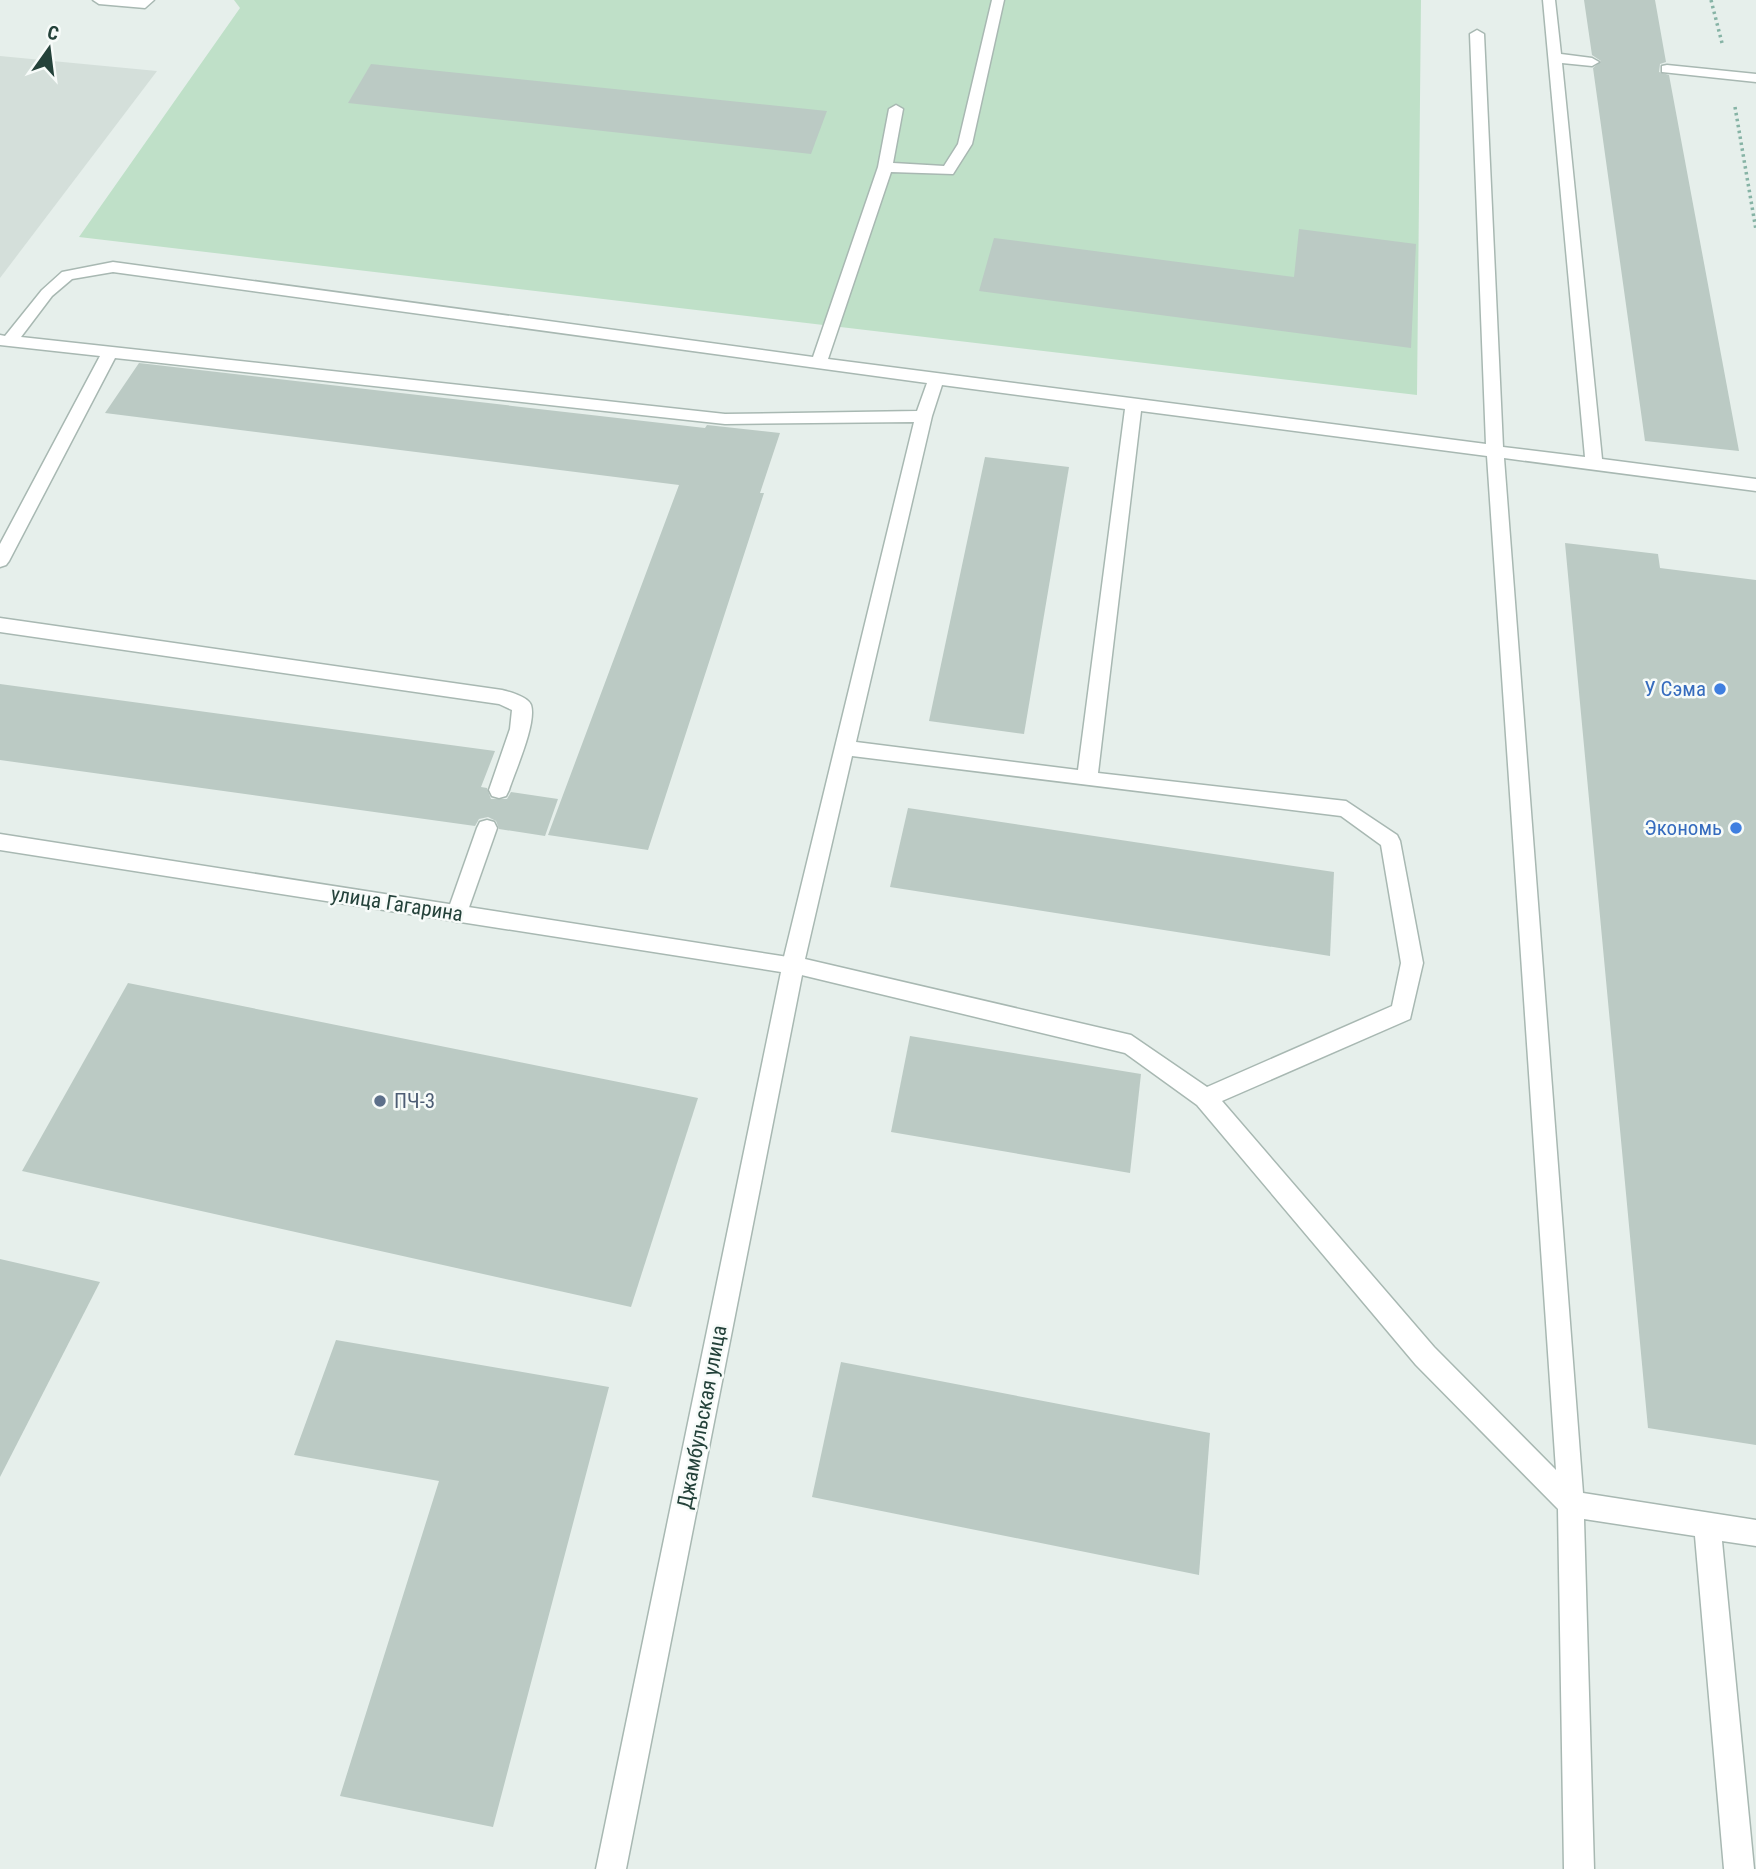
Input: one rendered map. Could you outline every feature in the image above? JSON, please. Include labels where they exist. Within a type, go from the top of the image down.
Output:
[{"type":"street","points":[[100,0],[145,4],[148,0]]},
{"type":"street","points":[[886,167],[948,171],[965,144],[998,0]]},
{"type":"street","points":[[1549,0],[1557,58],[1594,464]]},
{"type":"street","points":[[1477,34],[1495,453],[1571,1504],[1579,1869]]},
{"type":"street","points":[[1557,58],[1592,62]]},
{"type":"street","points":[[1667,69],[1756,78]]},
{"type":"street","points":[[819,363],[886,167],[896,109]]},
{"type":"street","points":[[5,340],[67,275],[113,267],[936,379],[1756,485]]},
{"type":"street","points":[[5,340],[725,419],[924,416]]},
{"type":"street","points":[[0,561],[111,351]]},
{"type":"street","name":"Джамбульская улица","points":[[611,1869],[793,965],[924,416],[936,379]]},
{"type":"street","points":[[1087,779],[1134,404]]},
{"type":"street","points":[[0,625],[502,697],[522,706],[520,729],[499,790]]},
{"type":"street","points":[[845,748],[1346,809],[1390,841],[1412,963],[1402,1012],[1205,1098]]},
{"type":"street","points":[[457,913],[486,828]]},
{"type":"street","name":"улица Гагарина","points":[[0,842],[793,965],[1131,1045],[1205,1098],[1425,1356],[1571,1504]]},
{"type":"street","points":[[1571,1504],[1756,1533]]},
{"type":"street","points":[[1707,1525],[1739,1869]]},
{"type":"path","points":[[1711,0],[1730,75],[1756,230]]},
{"type":"shaded area","points":[[0,56],[157,71],[0,278]]},
{"type":"green space","points":[[234,0],[1421,0],[1417,395],[79,237],[240,8]]},
{"type":"building","points":[[1584,0],[1655,0],[1666,62],[1660,64],[1659,72],[1669,75],[1739,451],[1645,441],[1593,68],[1601,61],[1592,55]]},
{"type":"building","points":[[371,64],[827,111],[811,154],[348,103]]},
{"type":"building","points":[[1299,229],[1416,244],[1411,348],[979,291],[994,238],[1294,277]]},
{"type":"building","points":[[139,363],[705,428],[707,425],[780,433],[760,493],[764,493],[648,850],[548,835],[679,485],[105,413]]},
{"type":"building","points":[[985,457],[1069,467],[1024,734],[929,721]]},
{"type":"building","points":[[1565,543],[1658,554],[1660,568],[1756,580],[1756,1445],[1648,1428]]},
{"type":"building","points":[[0,684],[495,751],[481,787],[487,788],[491,799],[507,799],[511,792],[558,799],[545,836],[499,829],[496,821],[488,817],[479,819],[475,826],[0,760]]},
{"type":"building","points":[[908,808],[1334,872],[1330,956],[890,887]]},
{"type":"building","points":[[128,983],[698,1098],[631,1307],[22,1171]]},
{"type":"building","points":[[910,1036],[1141,1074],[1130,1173],[891,1132]]},
{"type":"building","points":[[0,1259],[100,1282],[0,1477]]},
{"type":"building","points":[[336,1340],[609,1387],[493,1827],[340,1796],[439,1481],[294,1455]]},
{"type":"building","points":[[841,1362],[1210,1433],[1199,1575],[812,1497]]},
{"type":"place","name":"У Сэма","points":[[1720,689]]},
{"type":"place","name":"Экономь","points":[[1736,828]]},
{"type":"place","name":"ПЧ-3","points":[[380,1101]]}]
